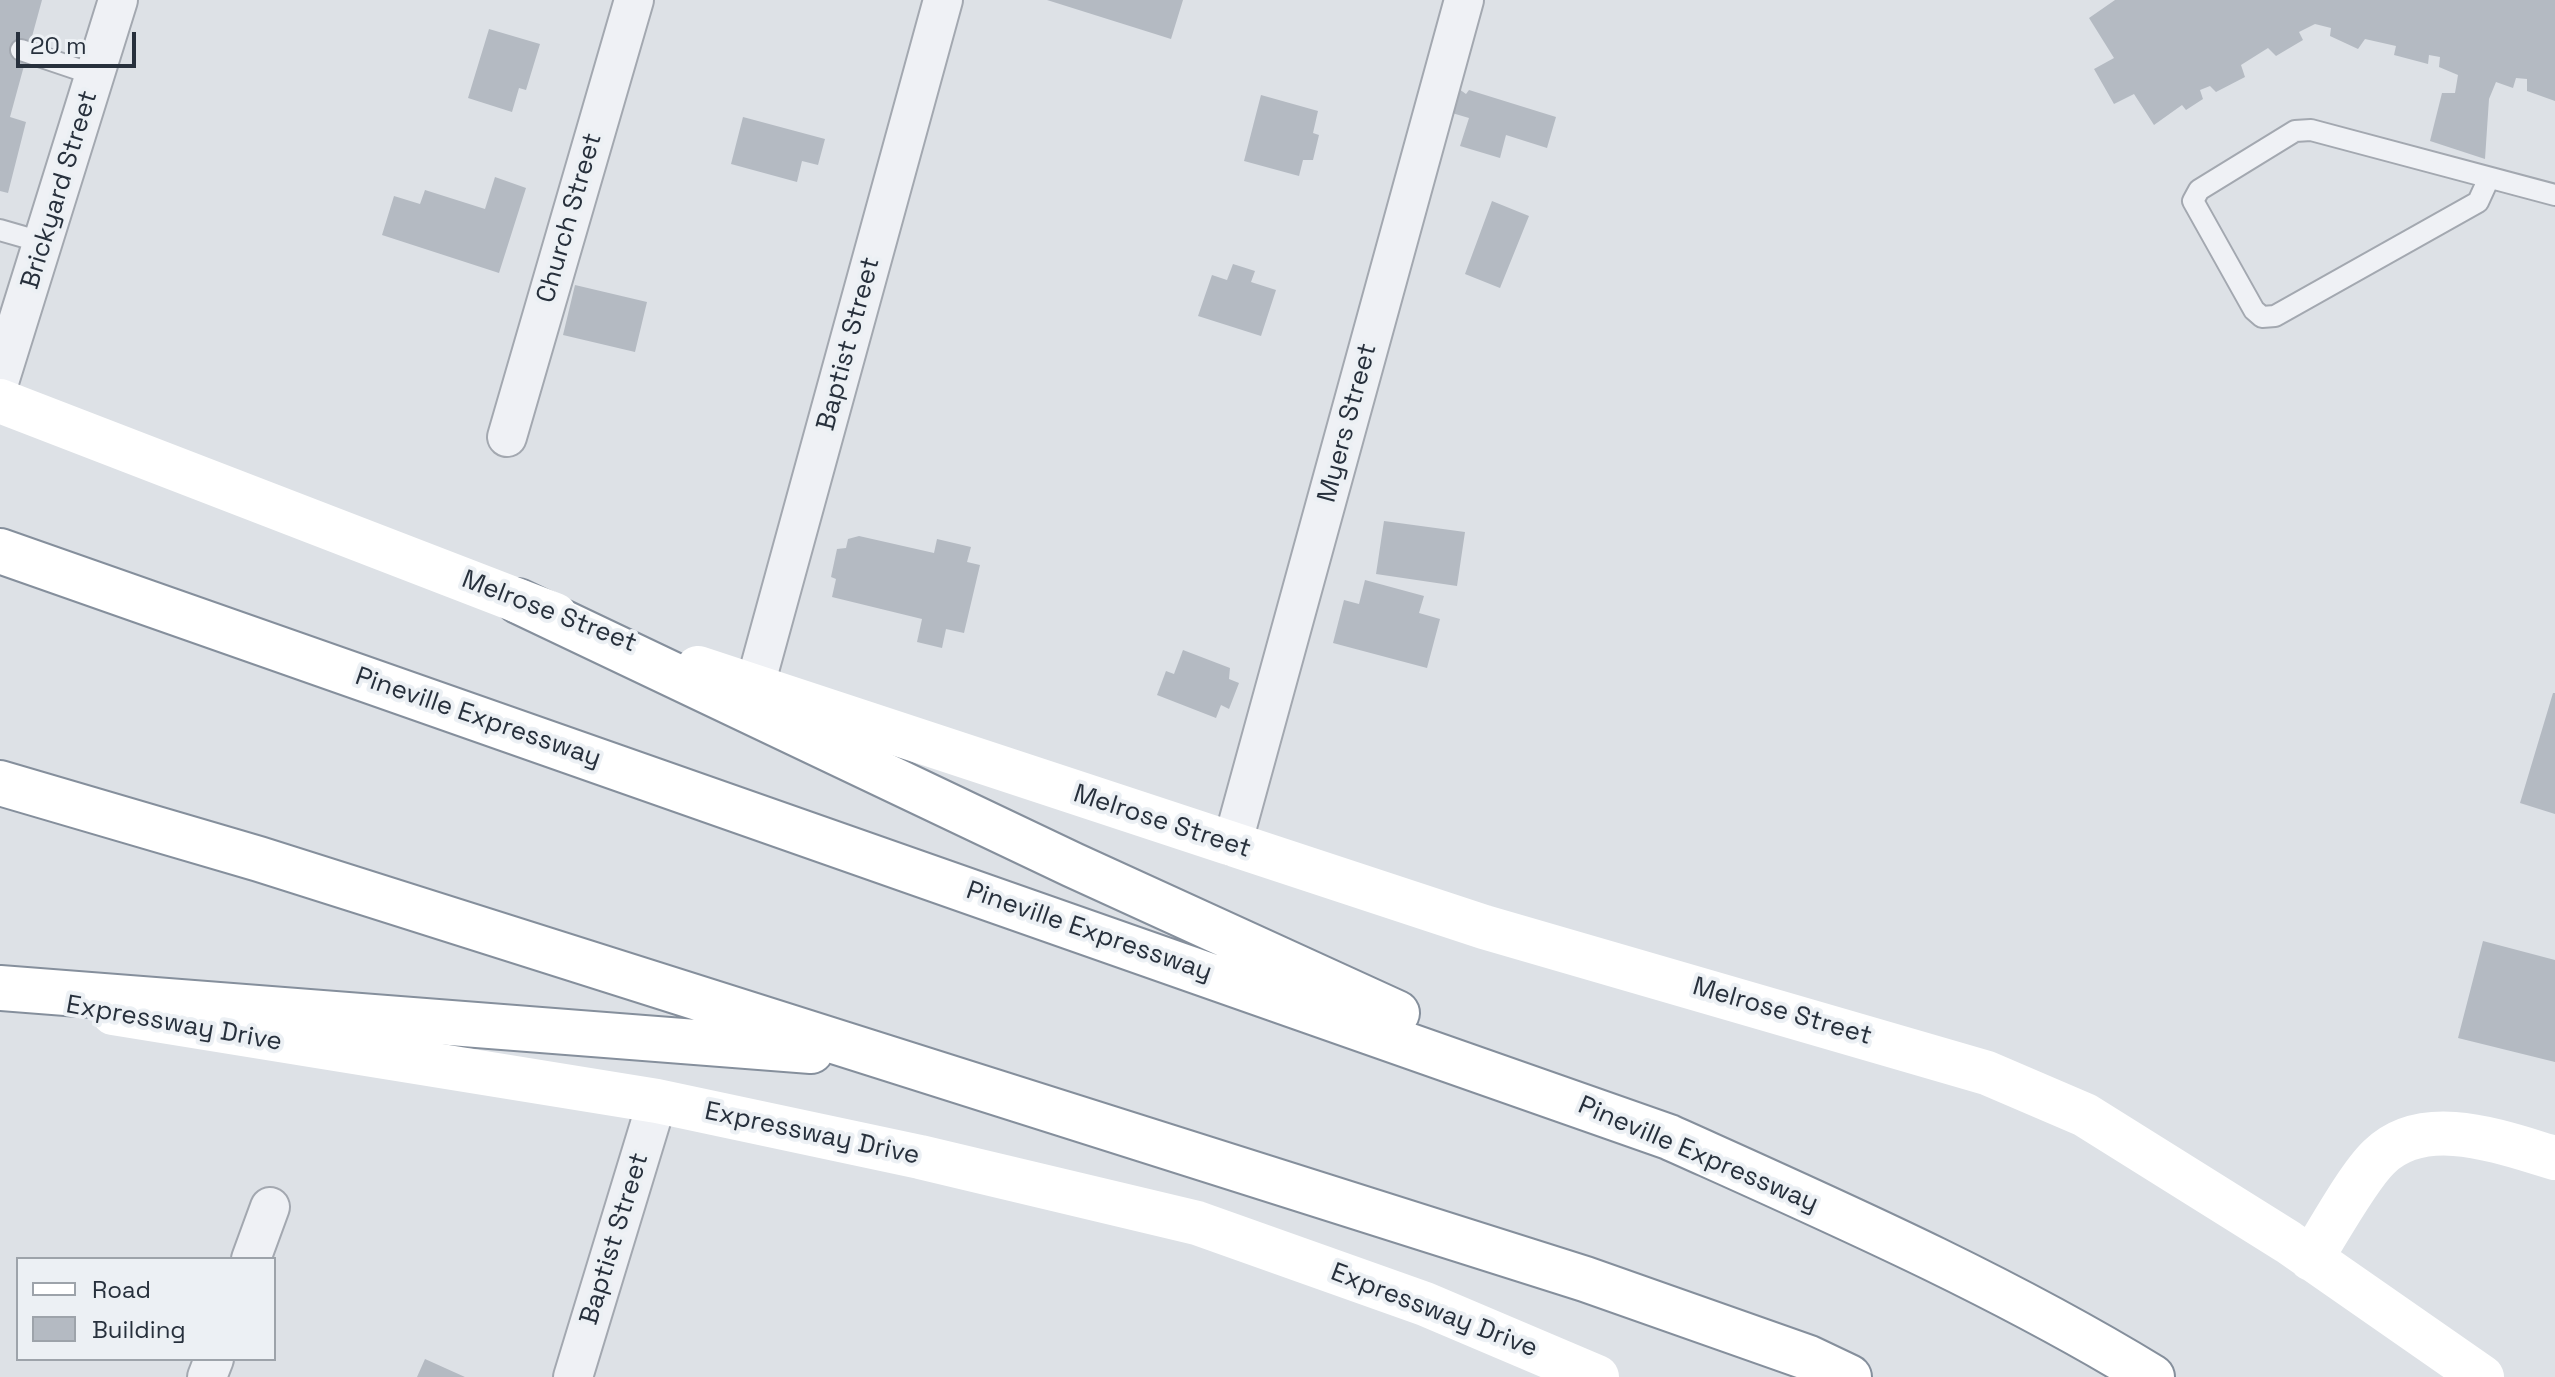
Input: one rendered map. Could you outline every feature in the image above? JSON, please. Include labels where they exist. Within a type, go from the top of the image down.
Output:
[{"type":"main road","name":"Melrose Street","points":[[0,401],[754,689],[1484,927],[1987,1073],[2085,1115],[2311,1259],[2482,1377]]},
{"type":"main road","name":"Pineville Expressway","points":[[0,551],[1669,1137],[1891,1237],[2080,1333],[2152,1377]]},
{"type":"main road","points":[[518,601],[1073,865],[1669,1137]]},
{"type":"main road","points":[[0,783],[259,859],[1585,1279],[1809,1358],[1849,1377]]},
{"type":"main road","points":[[0,988],[886,1057]]},
{"type":"main road","name":"Expressway Drive","points":[[0,994],[657,1101],[920,1157],[1197,1223],[1425,1304],[1597,1377]]},
{"type":"main road","points":[[2311,1259],[2379,1157],[2405,1140],[2451,1133],[2555,1158]]},
{"type":"street","name":"Brickyard Street","points":[[0,379],[45,243],[118,0]]},
{"type":"street","name":"Church Street","points":[[507,437],[634,0]]},
{"type":"street","name":"Baptist Street","points":[[754,689],[943,0]]},
{"type":"street","name":"Myers Street","points":[[1232,845],[1464,0]]},
{"type":"street","name":"Baptist Street","points":[[573,1377],[657,1101]]},
{"type":"street","points":[[252,1257],[270,1207]]},
{"type":"lane","points":[[21,50],[95,75]]},
{"type":"lane","points":[[2489,178],[2478,202],[2275,316],[2262,317],[2254,310],[2193,201],[2199,190],[2295,131],[2311,130],[2555,195]]},
{"type":"lane","points":[[0,230],[45,243]]},
{"type":"building","points":[[0,0],[42,0],[10,117],[26,122],[8,193],[0,191]]},
{"type":"building","points":[[1047,0],[1183,0],[1171,39]]},
{"type":"building","points":[[2115,0],[2555,0],[2555,101],[2527,91],[2527,79],[2516,78],[2513,88],[2496,82],[2489,99],[2485,159],[2430,141],[2442,93],[2455,93],[2458,75],[2439,67],[2440,57],[2429,55],[2428,64],[2394,55],[2396,46],[2365,39],[2358,49],[2330,36],[2331,28],[2315,24],[2299,32],[2303,40],[2276,56],[2268,48],[2241,65],[2245,77],[2216,92],[2210,86],[2200,90],[2203,99],[2186,110],[2182,105],[2154,125],[2134,94],[2114,104],[2094,69],[2114,58],[2089,18]]},
{"type":"building","points":[[489,29],[540,44],[526,90],[519,88],[512,112],[468,98]]},
{"type":"building","points":[[1459,89],[1466,94],[1469,90],[1556,117],[1547,148],[1506,135],[1500,158],[1460,146],[1469,118],[1452,113]]},
{"type":"building","points":[[1261,95],[1318,111],[1313,133],[1319,135],[1313,160],[1303,160],[1299,176],[1244,161]]},
{"type":"building","points":[[743,117],[825,139],[818,165],[802,161],[797,182],[731,164]]},
{"type":"building","points":[[495,177],[526,188],[499,273],[382,235],[394,196],[420,204],[425,190],[485,209]]},
{"type":"building","points":[[1492,201],[1529,216],[1500,288],[1465,274]]},
{"type":"building","points":[[1233,264],[1255,271],[1251,282],[1276,290],[1261,336],[1198,316],[1212,275],[1227,280]]},
{"type":"building","points":[[575,285],[647,302],[635,352],[563,335]]},
{"type":"building","points":[[1384,521],[1465,532],[1457,586],[1376,574]]},
{"type":"building","points":[[859,536],[934,553],[937,539],[971,547],[967,562],[980,565],[964,633],[946,629],[942,648],[917,642],[922,619],[832,597],[836,579],[831,577],[837,549],[846,548],[848,539]]},
{"type":"building","points":[[1365,580],[1424,596],[1419,613],[1440,619],[1427,668],[1333,643],[1344,600],[1359,604]]},
{"type":"building","points":[[1183,650],[1230,668],[1229,679],[1239,683],[1229,709],[1221,705],[1216,718],[1157,695],[1166,671],[1174,674]]},
{"type":"building","points":[[2555,693],[2555,814],[2520,803]]},
{"type":"building","points":[[2483,941],[2555,960],[2555,1062],[2458,1038]]},
{"type":"building","points":[[425,1359],[465,1377],[417,1377]]}]
